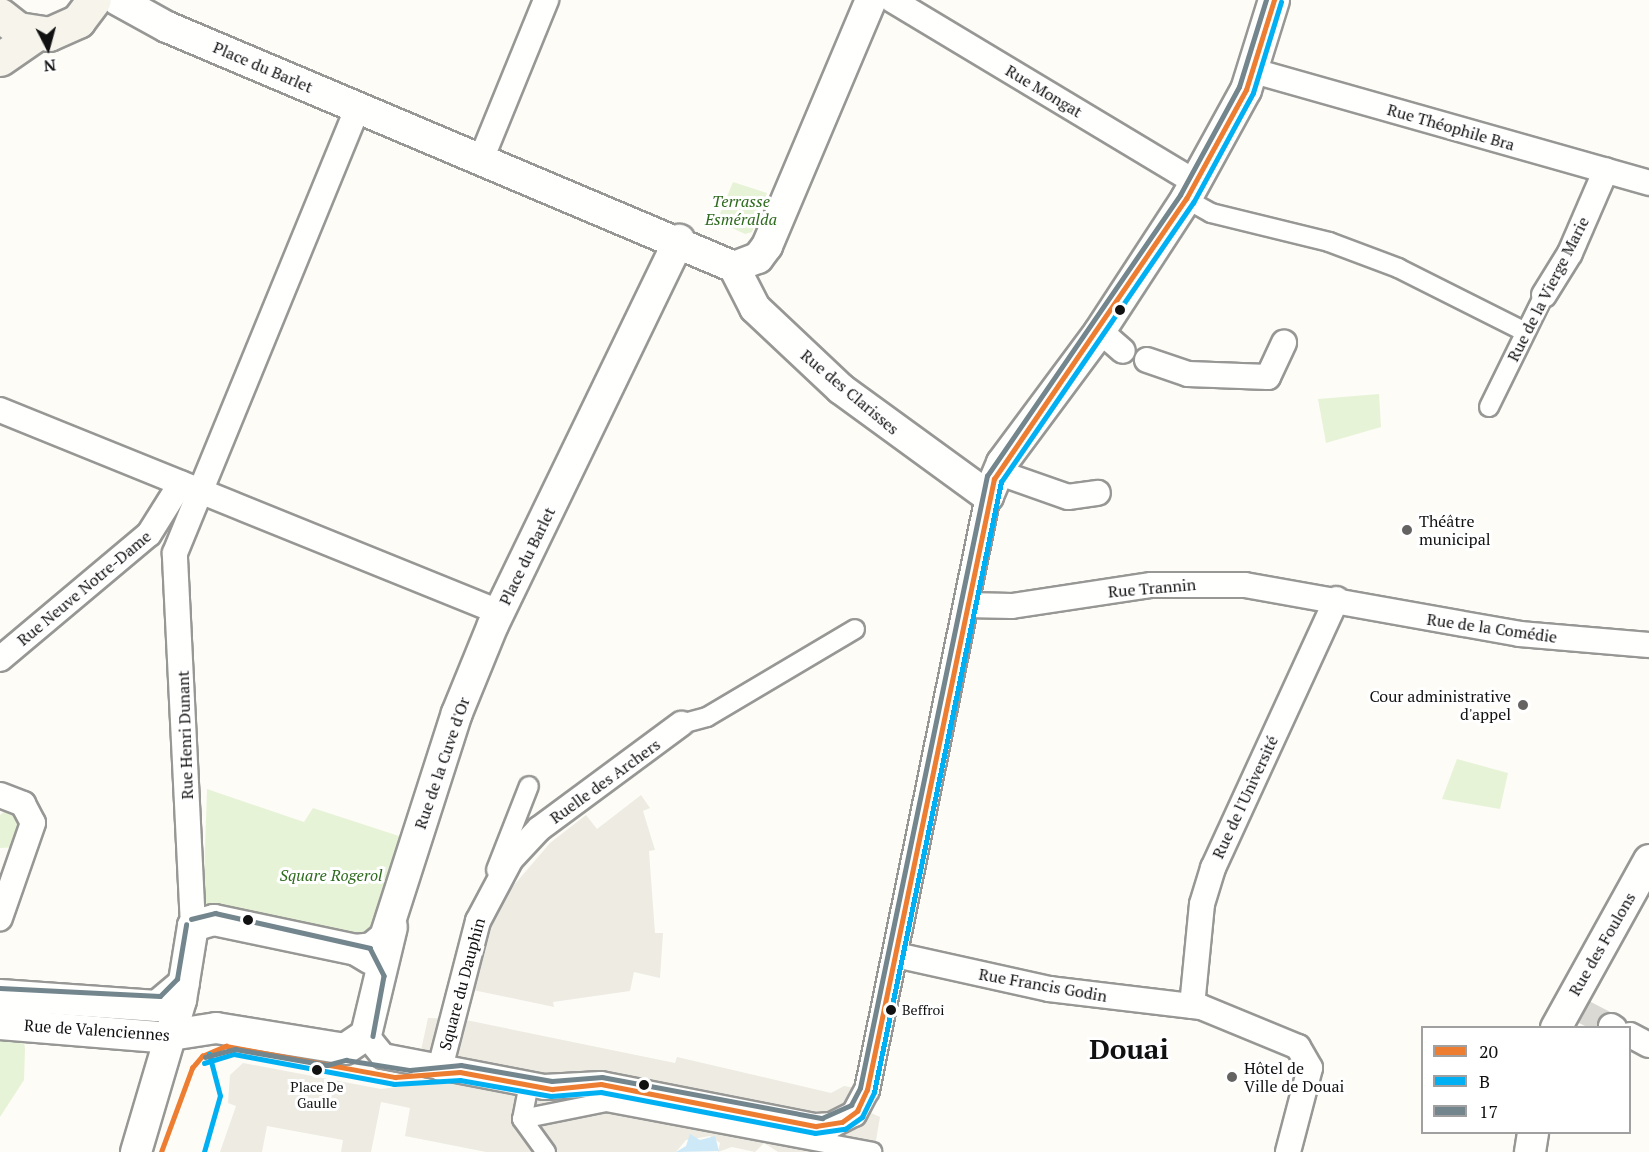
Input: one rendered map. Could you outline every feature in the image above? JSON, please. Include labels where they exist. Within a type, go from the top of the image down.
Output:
[{"type":"main road","points":[[0,15],[36,34],[55,33],[86,11]]},
{"type":"main road","points":[[0,59],[36,34]]},
{"type":"street","name":"Place du Barlet","points":[[118,0],[167,27],[679,240],[734,267]]},
{"type":"street","points":[[483,158],[546,0]]},
{"type":"street","points":[[734,267],[758,258],[767,246],[871,0]]},
{"type":"street","name":"Rue Mongat","points":[[892,0],[1191,191]]},
{"type":"street","points":[[366,1035],[383,1056],[450,1070],[552,1089],[608,1085],[806,1125],[842,1122],[865,1097],[993,484],[1100,331],[1191,191],[1254,71],[1274,0]]},
{"type":"street","name":"Place du Barlet","points":[[86,11],[167,27]]},
{"type":"street","name":"Rue Théophile Bra","points":[[1254,71],[1649,183]]},
{"type":"street","points":[[191,487],[358,107]]},
{"type":"street","name":"Rue de la Vierge Marie","points":[[1489,407],[1544,295],[1570,253],[1606,170]]},
{"type":"street","points":[[1191,191],[1211,213],[1329,242],[1398,268],[1525,332]]},
{"type":"street","name":"Place du Barlet","points":[[0,410],[499,612],[679,240]]},
{"type":"street","name":"Rue des Clarisses","points":[[734,267],[755,308],[846,393],[993,484]]},
{"type":"street","points":[[1100,331],[1123,351]]},
{"type":"street","points":[[1148,360],[1188,374],[1268,377],[1284,342]]},
{"type":"street","points":[[993,484],[1068,497],[1098,492]]},
{"type":"street","name":"Rue Neuve Notre-Dame","points":[[0,659],[149,534],[191,487]]},
{"type":"street","name":"Rue Henri Dunant","points":[[150,1114],[168,1037],[175,993],[193,926],[175,553],[191,487]]},
{"type":"street","name":"Rue Trannin","points":[[966,605],[1012,606],[1167,584],[1245,585],[1337,599]]},
{"type":"street","name":"Rue de la Comédie","points":[[1337,599],[1520,634],[1649,638]]},
{"type":"street","name":"Rue de l'Université","points":[[1192,1006],[1202,904],[1213,868],[1337,599]]},
{"type":"street","name":"Rue de la Cuve d'Or","points":[[366,1035],[393,918],[456,713],[499,612]]},
{"type":"street","name":"Ruelle des Archers","points":[[485,900],[530,836],[681,724],[707,717],[855,629]]},
{"type":"street","points":[[485,900],[529,786]]},
{"type":"street","points":[[0,795],[22,804],[33,823],[0,918]]},
{"type":"street","name":"Rue des Foulons","points":[[1570,1014],[1649,860]]},
{"type":"street","name":"Square du Dauphin","points":[[450,1070],[485,900]]},
{"type":"street","name":"Rue de la Cuve d'Or","points":[[356,950],[382,941],[393,918]]},
{"type":"street","points":[[193,926],[214,920],[356,950],[373,962],[377,985]]},
{"type":"street","name":"Rue Francis Godin","points":[[896,955],[1049,989],[1192,1006],[1230,1016],[1307,1055],[1309,1076],[1288,1152]]},
{"type":"street","name":"Rue de Valenciennes","points":[[0,995],[175,993]]},
{"type":"street","name":"Rue de Valenciennes","points":[[0,1024],[168,1037],[205,1028],[243,1032],[338,1049],[366,1035]]},
{"type":"street","points":[[136,1152],[150,1114],[183,1053],[208,1039],[243,1032]]},
{"type":"street","points":[[1631,1036],[1649,1045]]},
{"type":"street","points":[[527,1094],[522,1119],[546,1152]]},
{"type":"street","points":[[522,1119],[606,1102],[849,1150],[872,1152]]},
{"type":"street","points":[[842,1122],[849,1150]]},
{"type":"street","points":[[1530,1152],[1533,1134]]},
{"type":"green space","name":"Terrasse Esméralda","points":[[733,182],[767,193],[752,232],[745,234],[717,221]]},
{"type":"green space","points":[[1379,394],[1381,427],[1326,443],[1318,399]]},
{"type":"green space","points":[[1457,759],[1508,773],[1500,809],[1442,799]]},
{"type":"green space","name":"Square Rogerol","points":[[207,789],[304,822],[313,808],[402,837],[372,942],[203,909]]},
{"type":"green space","points":[[10,807],[22,813],[20,847],[0,848],[0,815]]},
{"type":"green space","points":[[0,1041],[24,1043],[25,1048],[24,1080],[0,1117]]},
{"type":"shaded area","points":[[641,795],[650,808],[643,811],[655,850],[649,851],[655,933],[663,933],[660,978],[634,972],[630,991],[553,1002],[554,1007],[468,989],[484,920],[550,843],[586,815],[597,829]]},
{"type":"shaded area","points":[[428,1018],[461,1019],[675,1063],[677,1057],[831,1093],[844,1086],[855,1088],[851,1102],[830,1116],[562,1079],[420,1055]]},
{"type":"shaded area","points":[[243,1063],[381,1089],[450,1081],[592,1094],[817,1136],[869,1112],[880,1117],[874,1152],[778,1152],[764,1143],[755,1152],[732,1147],[718,1152],[720,1143],[710,1136],[686,1140],[676,1152],[486,1152],[405,1136],[410,1108],[381,1102],[371,1152],[341,1152],[343,1140],[267,1126],[262,1152],[220,1152],[236,1106],[228,1103],[230,1075]]},
{"type":"water","points":[[690,1134],[700,1140],[715,1136],[719,1151],[676,1152],[686,1146]]},
{"type":"tunnel","points":[[1584,1012],[1611,1026]]},
{"type":"transit line","name":"17","points":[[205,1057],[235,1049],[327,1065],[346,1060],[410,1070],[461,1065],[552,1081],[602,1077],[822,1118],[851,1105],[860,1088],[987,476],[1180,195],[1239,87],[1266,0]]},
{"type":"transit line","name":"20","points":[[161,1152],[192,1068],[202,1056],[226,1046],[395,1077],[460,1072],[552,1089],[601,1084],[816,1126],[842,1122],[857,1111],[867,1090],[994,479],[1186,199],[1246,90],[1274,0]]},
{"type":"transit line","name":"B","points":[[204,1063],[234,1054],[394,1084],[460,1080],[551,1096],[601,1092],[815,1133],[845,1129],[862,1117],[874,1092],[1001,482],[1193,203],[1253,93],[1281,2]]},
{"type":"transit line","name":"17","points":[[191,919],[215,913],[370,948],[384,976],[373,1036]]},
{"type":"transit line","name":"17","points":[[0,988],[160,996],[177,979],[186,925]]},
{"type":"transit line","name":"B","points":[[204,1152],[220,1096],[209,1054]]},
{"type":"place","name":"Théâtre municipal","points":[[1407,530]]},
{"type":"place","name":"Cour administrative d'appel","points":[[1523,705]]},
{"type":"place","name":"Beffroi","points":[[891,1010]]},
{"type":"place","name":"Place De Gaulle","points":[[317,1070]]},
{"type":"place","name":"Hôtel de Ville de Douai","points":[[1232,1077]]},
{"type":"district","name":"Douai","points":[[1129,1049]]}]
